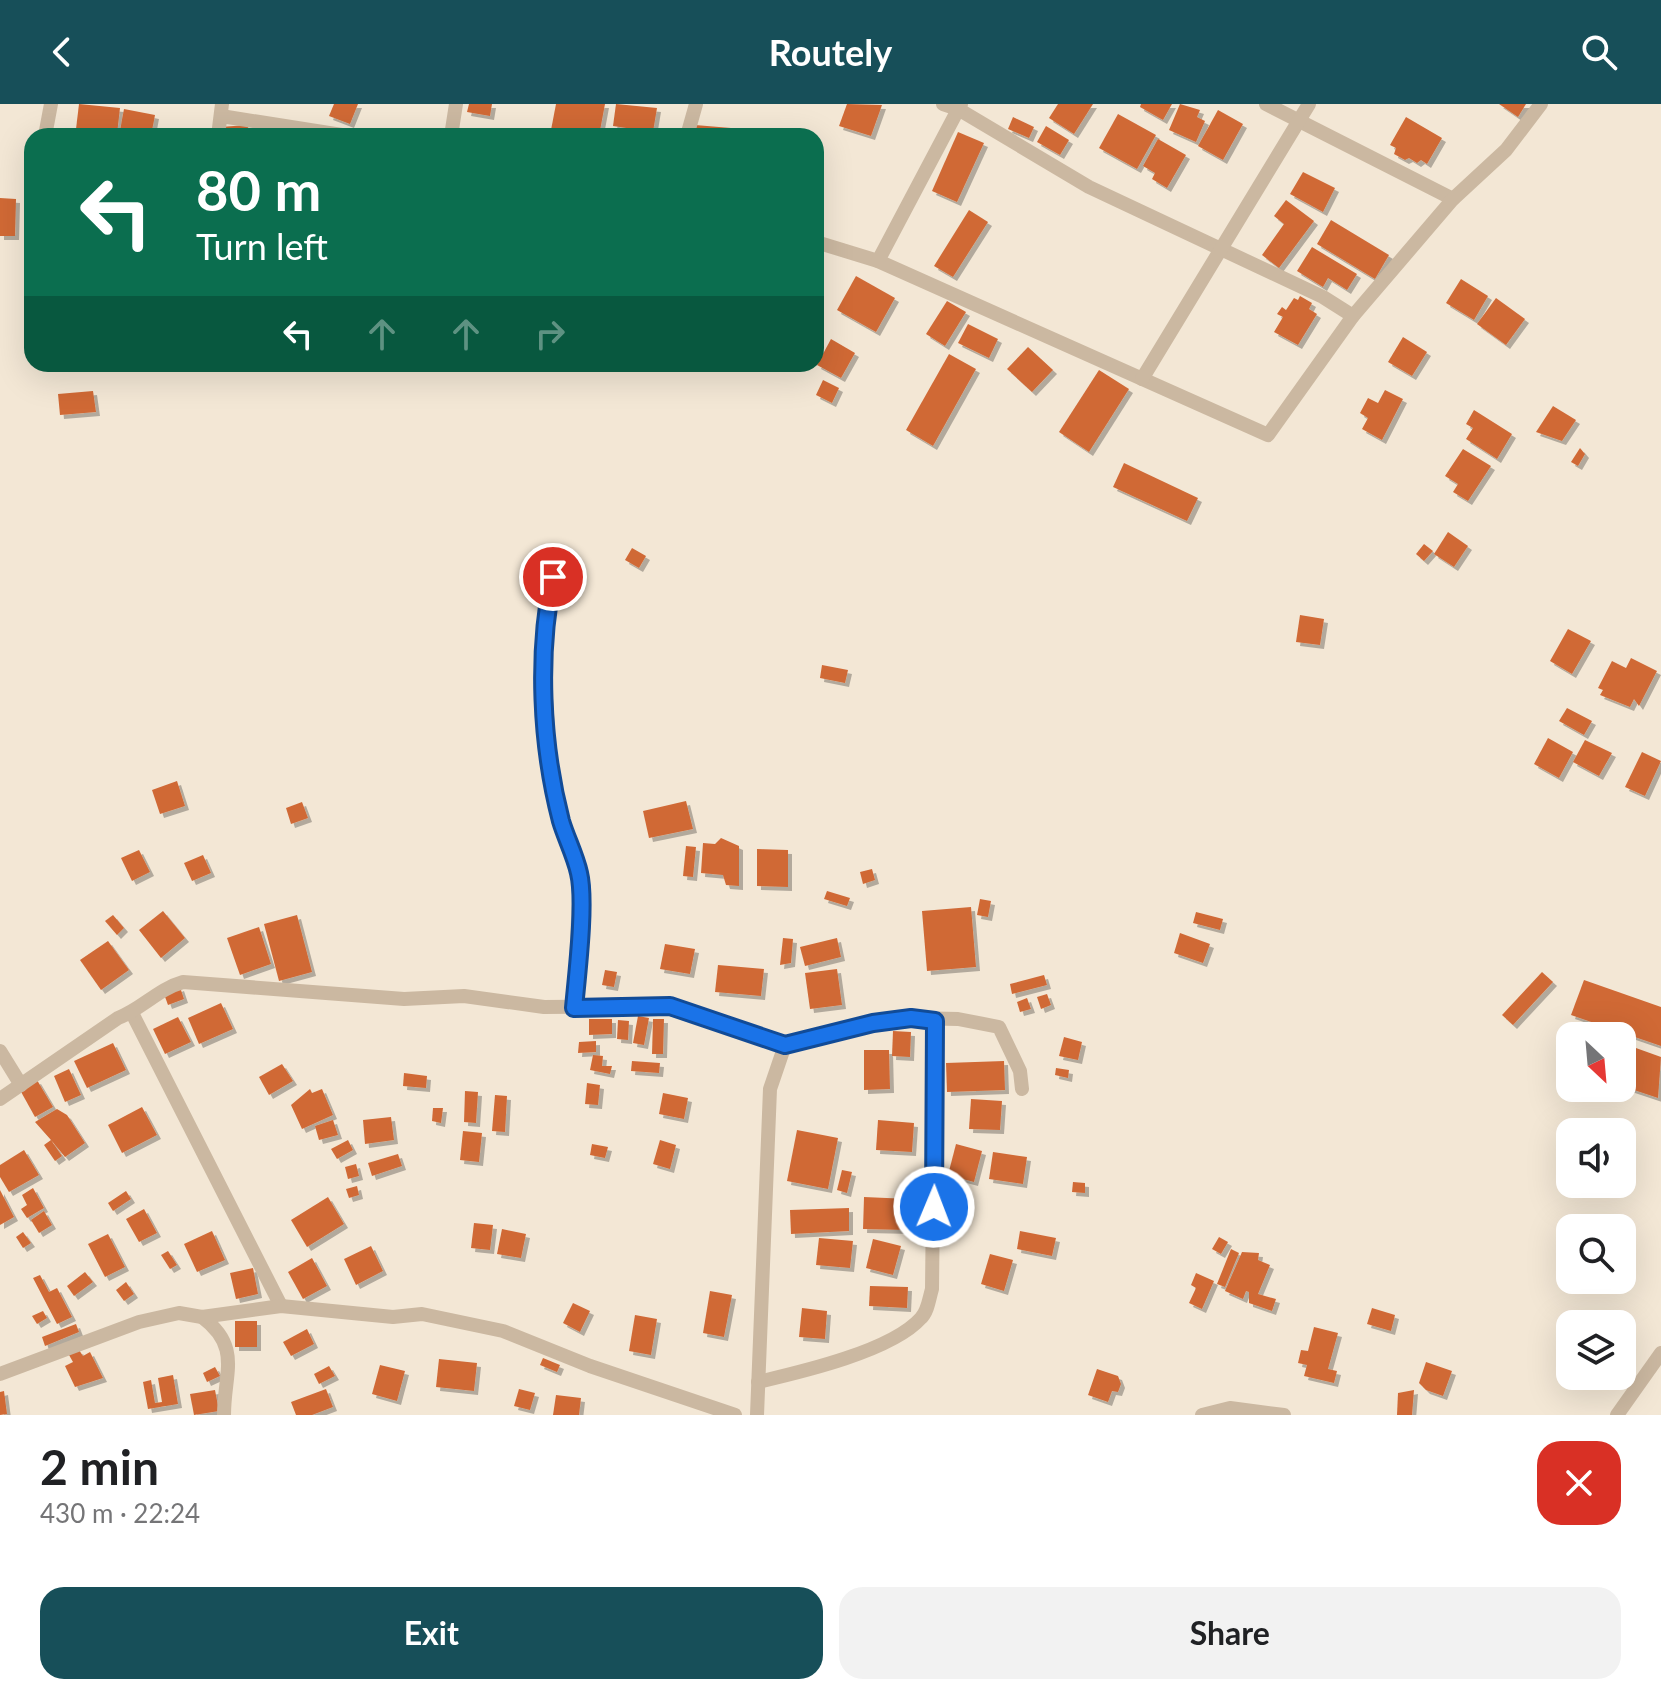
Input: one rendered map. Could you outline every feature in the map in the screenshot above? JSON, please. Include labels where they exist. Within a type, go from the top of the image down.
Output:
[{"type":"street","points":[[46,128],[51,104]]},
{"type":"street","points":[[452,128],[456,104]]},
{"type":"street","points":[[689,128],[696,104]]},
{"type":"street","points":[[943,104],[959,107],[1089,187],[1323,297],[1353,316]]},
{"type":"street","points":[[1266,104],[1453,199]]},
{"type":"street","points":[[1142,379],[1309,104]]},
{"type":"street","points":[[824,244],[878,261],[1268,435],[1353,316],[1453,199],[1506,150],[1541,104]]},
{"type":"street","points":[[878,261],[959,107]]},
{"type":"street","points":[[221,110],[309,128]]},
{"type":"street","points":[[557,555],[543,651],[550,760],[561,821],[580,875],[574,1008]]},
{"type":"street","points":[[0,1099],[118,1018],[132,1013],[154,995],[183,982],[263,991],[404,999],[464,996],[574,1008],[670,1006],[785,1045],[873,1023],[911,1018],[935,1021],[958,1019],[999,1027],[1020,1071],[1022,1089]]},
{"type":"street","points":[[132,1013],[281,1306]]},
{"type":"street","points":[[758,1382],[851,1356],[900,1334],[924,1315],[932,1289],[935,1021]]},
{"type":"street","points":[[757,1415],[770,1089],[785,1045]]},
{"type":"street","points":[[0,1051],[21,1085]]},
{"type":"street","points":[[0,1374],[139,1322],[179,1313],[202,1317],[281,1306],[393,1317],[422,1314],[492,1328],[735,1415]]},
{"type":"street","points":[[202,1317],[215,1327],[230,1352],[224,1415]]},
{"type":"street","points":[[1617,1415],[1661,1353]]},
{"type":"street","points":[[1202,1415],[1230,1408],[1284,1415]]},
{"type":"building","points":[[79,104],[120,108],[118,128],[76,128]]},
{"type":"building","points":[[334,104],[358,104],[350,124],[329,116]]},
{"type":"building","points":[[469,104],[492,104],[490,116],[467,112]]},
{"type":"building","points":[[556,104],[605,104],[600,128],[551,128]]},
{"type":"building","points":[[616,104],[657,108],[654,128],[613,126]]},
{"type":"building","points":[[847,104],[882,105],[871,136],[839,126]]},
{"type":"building","points":[[1058,104],[1093,104],[1074,134],[1049,118]]},
{"type":"building","points":[[1141,104],[1172,104],[1163,120],[1140,107]]},
{"type":"building","points":[[1180,104],[1200,110],[1197,117],[1205,121],[1196,142],[1169,130]]},
{"type":"building","points":[[1499,104],[1526,104],[1518,117]]},
{"type":"building","points":[[124,109],[155,115],[153,128],[120,128]]},
{"type":"building","points":[[1218,110],[1243,124],[1223,160],[1198,146]]},
{"type":"building","points":[[1118,114],[1156,135],[1137,169],[1099,148]]},
{"type":"building","points":[[1013,117],[1034,127],[1029,138],[1008,129]]},
{"type":"building","points":[[1406,117],[1442,138],[1427,164],[1421,160],[1417,163],[1409,158],[1405,160],[1394,154],[1396,148],[1390,145]]},
{"type":"building","points":[[248,125],[248,128],[221,128]]},
{"type":"building","points":[[695,125],[731,128],[695,128]]},
{"type":"building","points":[[1046,126],[1069,140],[1060,155],[1037,142]]},
{"type":"building","points":[[958,132],[984,143],[957,202],[932,191]]},
{"type":"building","points":[[1158,139],[1186,155],[1167,188],[1152,179],[1155,173],[1143,166]]},
{"type":"building","points":[[1303,172],[1335,188],[1323,212],[1290,194]]},
{"type":"building","points":[[0,198],[16,199],[15,236],[0,236]]},
{"type":"building","points":[[1286,200],[1314,221],[1279,268],[1262,255],[1284,224],[1274,216]]},
{"type":"building","points":[[969,210],[988,222],[953,277],[934,266]]},
{"type":"building","points":[[1331,220],[1389,255],[1375,279],[1317,244]]},
{"type":"building","points":[[1312,247],[1357,274],[1347,290],[1328,278],[1323,287],[1297,271]]},
{"type":"building","points":[[856,276],[895,298],[876,332],[837,310]]},
{"type":"building","points":[[1461,279],[1488,296],[1474,320],[1446,303]]},
{"type":"building","points":[[1300,296],[1312,303],[1309,309],[1317,314],[1298,345],[1274,332],[1283,317],[1277,314],[1282,307],[1286,310],[1294,298],[1298,300]]},
{"type":"building","points":[[1496,298],[1525,319],[1506,345],[1477,324]]},
{"type":"building","points":[[947,301],[966,312],[945,346],[926,334]]},
{"type":"building","points":[[968,324],[998,339],[989,358],[958,343]]},
{"type":"building","points":[[1403,337],[1427,352],[1412,376],[1388,362]]},
{"type":"building","points":[[831,339],[855,353],[841,378],[824,369],[824,352]]},
{"type":"building","points":[[1028,347],[1053,370],[1032,392],[1007,369]]},
{"type":"building","points":[[949,354],[976,369],[933,446],[906,430]]},
{"type":"building","points":[[1099,370],[1129,389],[1089,452],[1059,432]]},
{"type":"building","points":[[823,380],[839,388],[832,403],[816,395]]},
{"type":"building","points":[[1385,390],[1403,399],[1382,440],[1362,429],[1368,418],[1360,413],[1368,398],[1378,403]]},
{"type":"building","points":[[93,391],[96,412],[60,415],[58,394]]},
{"type":"building","points":[[1553,406],[1576,420],[1562,441],[1536,432]]},
{"type":"building","points":[[1474,410],[1512,434],[1497,459],[1466,439],[1473,428],[1466,424]]},
{"type":"building","points":[[1580,448],[1585,454],[1578,466],[1571,462]]},
{"type":"building","points":[[1463,449],[1491,466],[1468,501],[1453,492],[1458,484],[1445,476]]},
{"type":"building","points":[[1124,463],[1198,498],[1187,521],[1113,487]]},
{"type":"building","points":[[1448,532],[1468,546],[1454,567],[1434,554]]},
{"type":"building","points":[[1424,544],[1433,551],[1424,561],[1416,554]]},
{"type":"building","points":[[632,548],[646,556],[639,568],[625,560]]},
{"type":"building","points":[[1300,615],[1324,619],[1320,645],[1296,642]]},
{"type":"building","points":[[1568,629],[1591,641],[1572,674],[1550,661]]},
{"type":"building","points":[[1631,658],[1657,671],[1639,706],[1634,699],[1630,707],[1600,695],[1603,690],[1598,688],[1612,661],[1626,668]]},
{"type":"building","points":[[822,665],[848,670],[845,683],[820,678]]},
{"type":"building","points":[[1567,708],[1592,721],[1584,735],[1559,721]]},
{"type":"building","points":[[1548,738],[1573,752],[1559,778],[1534,764]]},
{"type":"building","points":[[1585,740],[1612,753],[1599,776],[1573,762]]},
{"type":"building","points":[[1642,752],[1661,761],[1645,796],[1625,787]]},
{"type":"building","points":[[177,781],[185,806],[160,814],[152,790]]},
{"type":"building","points":[[686,801],[693,829],[649,838],[643,811]]},
{"type":"building","points":[[302,802],[308,818],[291,824],[286,808]]},
{"type":"building","points":[[721,838],[739,846],[739,886],[726,885],[723,875],[701,873],[703,843],[715,844]]},
{"type":"building","points":[[686,846],[696,847],[693,877],[683,876]]},
{"type":"building","points":[[757,849],[788,850],[788,887],[757,886]]},
{"type":"building","points":[[139,850],[150,872],[132,881],[121,858]]},
{"type":"building","points":[[203,855],[211,873],[192,881],[184,863]]},
{"type":"building","points":[[872,869],[875,880],[863,884],[860,872]]},
{"type":"building","points":[[827,891],[850,898],[847,906],[824,899]]},
{"type":"building","points":[[980,899],[991,901],[988,917],[977,915]]},
{"type":"building","points":[[971,907],[976,967],[927,971],[922,911]]},
{"type":"building","points":[[163,911],[185,938],[161,958],[139,930]]},
{"type":"building","points":[[1196,912],[1223,919],[1220,930],[1193,923]]},
{"type":"building","points":[[113,915],[124,928],[117,935],[105,921]]},
{"type":"building","points":[[297,915],[312,972],[279,981],[264,924]]},
{"type":"building","points":[[259,927],[271,964],[240,975],[227,938]]},
{"type":"building","points":[[1180,933],[1210,944],[1203,963],[1174,953]]},
{"type":"building","points":[[783,938],[793,939],[791,963],[780,965]]},
{"type":"building","points":[[837,938],[841,957],[805,966],[800,947]]},
{"type":"building","points":[[108,941],[129,970],[101,990],[80,960]]},
{"type":"building","points":[[665,944],[695,949],[690,974],[660,969]]},
{"type":"building","points":[[718,965],[764,969],[761,996],[715,992]]},
{"type":"building","points":[[837,969],[842,1005],[810,1009],[805,973]]},
{"type":"building","points":[[605,970],[617,972],[614,987],[602,985]]},
{"type":"building","points":[[1542,972],[1553,982],[1513,1025],[1502,1015]]},
{"type":"building","points":[[1044,975],[1047,985],[1012,994],[1010,984]]},
{"type":"building","points":[[1584,980],[1661,1007],[1661,1046],[1636,1037],[1636,1022],[1591,1022],[1571,1015]]},
{"type":"building","points":[[180,987],[184,999],[168,1005],[164,994]]},
{"type":"building","points":[[1047,994],[1051,1005],[1041,1009],[1037,997]]},
{"type":"building","points":[[1027,998],[1031,1009],[1020,1012],[1017,1002]]},
{"type":"building","points":[[221,1003],[233,1029],[199,1044],[188,1018]]},
{"type":"building","points":[[638,1016],[649,1018],[644,1045],[633,1043]]},
{"type":"building","points":[[178,1017],[191,1042],[165,1054],[153,1029]]},
{"type":"building","points":[[589,1019],[612,1019],[612,1034],[589,1035]]},
{"type":"building","points":[[653,1019],[664,1019],[663,1054],[652,1054]]},
{"type":"building","points":[[618,1020],[629,1021],[628,1040],[617,1039]]},
{"type":"building","points":[[893,1031],[911,1032],[910,1057],[892,1056]]},
{"type":"building","points":[[1064,1037],[1082,1042],[1078,1060],[1059,1056]]},
{"type":"building","points":[[596,1041],[596,1052],[578,1053],[579,1042]]},
{"type":"building","points":[[113,1043],[126,1070],[87,1088],[74,1061]]},
{"type":"building","points":[[1636,1048],[1661,1057],[1658,1098],[1636,1091]]},
{"type":"building","points":[[864,1050],[889,1050],[890,1089],[864,1090]]},
{"type":"building","points":[[593,1055],[603,1056],[602,1066],[612,1066],[610,1074],[590,1070]]},
{"type":"building","points":[[632,1061],[660,1063],[659,1073],[631,1071]]},
{"type":"building","points":[[1004,1061],[1005,1090],[947,1092],[946,1063]]},
{"type":"building","points":[[282,1064],[293,1081],[269,1095],[259,1077]]},
{"type":"building","points":[[1056,1068],[1069,1070],[1068,1078],[1055,1075]]},
{"type":"building","points":[[69,1069],[81,1095],[65,1102],[54,1076]]},
{"type":"building","points":[[404,1073],[427,1076],[426,1088],[403,1086]]},
{"type":"building","points":[[37,1080],[53,1107],[35,1117],[20,1090]]},
{"type":"building","points":[[587,1083],[600,1085],[598,1105],[585,1104]]},
{"type":"building","points":[[310,1089],[312,1093],[322,1089],[333,1115],[302,1129],[291,1105]]},
{"type":"building","points":[[465,1091],[478,1092],[476,1123],[464,1122]]},
{"type":"building","points":[[663,1093],[688,1098],[684,1119],[659,1114]]},
{"type":"building","points":[[495,1095],[507,1096],[505,1132],[492,1131]]},
{"type":"building","points":[[971,1099],[1002,1101],[1000,1130],[969,1129]]},
{"type":"building","points":[[142,1107],[157,1135],[122,1153],[108,1125]]},
{"type":"building","points":[[433,1108],[443,1108],[441,1123],[432,1121]]},
{"type":"building","points":[[57,1109],[67,1115],[85,1143],[65,1157],[35,1122]]},
{"type":"building","points":[[391,1117],[394,1140],[365,1144],[363,1120]]},
{"type":"building","points":[[333,1120],[338,1135],[319,1140],[315,1126]]},
{"type":"building","points":[[878,1120],[914,1123],[912,1152],[876,1150]]},
{"type":"building","points":[[797,1130],[838,1138],[828,1189],[787,1181]]},
{"type":"building","points":[[463,1131],[482,1133],[479,1162],[460,1160]]},
{"type":"building","points":[[51,1140],[62,1156],[55,1161],[44,1145]]},
{"type":"building","points":[[348,1140],[353,1150],[337,1159],[331,1149]]},
{"type":"building","points":[[660,1140],[676,1145],[670,1169],[653,1164]]},
{"type":"building","points":[[592,1144],[608,1147],[605,1158],[590,1155]]},
{"type":"building","points":[[956,1144],[982,1151],[974,1182],[948,1175]]},
{"type":"building","points":[[24,1150],[39,1175],[9,1192],[0,1177],[0,1165]]},
{"type":"building","points":[[993,1152],[1027,1157],[1023,1184],[989,1179]]},
{"type":"building","points":[[398,1154],[402,1166],[372,1176],[368,1163]]},
{"type":"building","points":[[356,1164],[359,1176],[348,1179],[345,1167]]},
{"type":"building","points":[[842,1170],[852,1172],[847,1193],[837,1190]]},
{"type":"building","points":[[1073,1182],[1085,1183],[1085,1193],[1072,1192]]},
{"type":"building","points":[[357,1186],[359,1195],[349,1198],[346,1189]]},
{"type":"building","points":[[33,1188],[44,1208],[27,1218],[21,1209],[27,1205],[22,1195]]},
{"type":"building","points":[[0,1190],[14,1217],[0,1225]]},
{"type":"building","points":[[126,1191],[131,1199],[113,1211],[108,1203]]},
{"type":"building","points":[[328,1197],[344,1224],[307,1247],[291,1220]]},
{"type":"building","points":[[864,1197],[909,1199],[908,1230],[863,1229]]},
{"type":"building","points":[[849,1208],[849,1231],[791,1234],[790,1210]]},
{"type":"building","points":[[144,1209],[157,1233],[139,1242],[126,1219]]},
{"type":"building","points":[[44,1211],[52,1225],[39,1233],[31,1220]]},
{"type":"building","points":[[474,1223],[493,1225],[490,1250],[471,1248]]},
{"type":"building","points":[[502,1229],[526,1234],[521,1258],[497,1254]]},
{"type":"building","points":[[212,1231],[225,1260],[197,1272],[184,1244]]},
{"type":"building","points":[[1020,1231],[1056,1238],[1052,1256],[1017,1249]]},
{"type":"building","points":[[23,1232],[31,1243],[23,1248],[16,1237]]},
{"type":"building","points":[[108,1234],[125,1267],[105,1277],[88,1244]]},
{"type":"building","points":[[1219,1237],[1228,1242],[1221,1254],[1212,1249]]},
{"type":"building","points":[[819,1238],[853,1241],[850,1268],[816,1265]]},
{"type":"building","points":[[873,1239],[901,1246],[893,1275],[866,1268]]},
{"type":"building","points":[[371,1246],[383,1271],[356,1285],[344,1259]]},
{"type":"building","points":[[1231,1249],[1239,1253],[1225,1287],[1217,1284]]},
{"type":"building","points":[[168,1251],[177,1265],[170,1269],[161,1255]]},
{"type":"building","points":[[1242,1252],[1259,1253],[1258,1260],[1270,1265],[1258,1294],[1276,1299],[1272,1311],[1249,1303],[1249,1292],[1246,1291],[1243,1299],[1225,1291]]},
{"type":"building","points":[[990,1254],[1013,1260],[1004,1291],[981,1284]]},
{"type":"building","points":[[312,1258],[327,1286],[303,1299],[288,1272]]},
{"type":"building","points":[[253,1268],[258,1294],[236,1299],[230,1273]]},
{"type":"building","points":[[85,1272],[93,1282],[74,1296],[67,1286]]},
{"type":"building","points":[[1196,1273],[1214,1281],[1202,1309],[1189,1303],[1196,1288],[1191,1285]]},
{"type":"building","points":[[40,1275],[49,1292],[57,1288],[72,1317],[57,1324],[33,1278]]},
{"type":"building","points":[[126,1282],[134,1294],[124,1301],[116,1290]]},
{"type":"building","points":[[870,1286],[908,1287],[907,1308],[869,1306]]},
{"type":"building","points":[[710,1291],[732,1295],[724,1337],[703,1333]]},
{"type":"building","points":[[573,1303],[590,1311],[580,1332],[563,1323]]},
{"type":"building","points":[[802,1308],[827,1311],[825,1339],[799,1337]]},
{"type":"building","points":[[1372,1308],[1395,1315],[1391,1331],[1367,1324]]},
{"type":"building","points":[[43,1311],[47,1318],[37,1324],[32,1316]]},
{"type":"building","points":[[635,1315],[657,1319],[651,1355],[629,1351]]},
{"type":"building","points":[[235,1321],[257,1321],[257,1347],[235,1347]]},
{"type":"building","points":[[76,1324],[79,1332],[45,1346],[42,1337]]},
{"type":"building","points":[[1314,1327],[1338,1333],[1328,1369],[1337,1371],[1334,1383],[1304,1376],[1307,1365],[1298,1363],[1301,1350],[1308,1351]]},
{"type":"building","points":[[307,1329],[314,1344],[291,1356],[283,1342]]},
{"type":"building","points":[[79,1350],[83,1356],[90,1352],[103,1378],[75,1387],[65,1366],[73,1362],[69,1355]]},
{"type":"building","points":[[543,1358],[560,1365],[557,1372],[540,1365]]},
{"type":"building","points":[[439,1359],[477,1363],[474,1391],[436,1387]]},
{"type":"building","points":[[1426,1362],[1452,1371],[1443,1396],[1426,1390],[1419,1383]]},
{"type":"building","points":[[380,1365],[405,1371],[397,1401],[372,1394]]},
{"type":"building","points":[[329,1366],[335,1376],[319,1384],[314,1374]]},
{"type":"building","points":[[215,1367],[220,1376],[207,1382],[203,1373]]},
{"type":"building","points":[[1097,1369],[1118,1376],[1121,1384],[1118,1392],[1112,1391],[1108,1402],[1088,1395]]},
{"type":"building","points":[[173,1375],[178,1404],[148,1409],[143,1382],[151,1380],[155,1403],[162,1402],[158,1378]]},
{"type":"building","points":[[326,1389],[333,1407],[312,1415],[296,1415],[291,1402]]},
{"type":"building","points":[[519,1389],[535,1393],[530,1410],[514,1406]]},
{"type":"building","points":[[215,1390],[219,1411],[194,1415],[190,1394]]},
{"type":"building","points":[[1414,1390],[1412,1415],[1397,1415],[1398,1393]]},
{"type":"building","points":[[4,1391],[7,1414],[0,1415],[0,1392]]},
{"type":"building","points":[[556,1395],[581,1398],[579,1415],[553,1415]]},
{"type":"route","points":[[553,577],[543,651],[545,696],[550,760],[561,821],[580,875],[574,1008],[670,1006],[785,1045],[873,1023],[911,1018],[935,1021],[934,1207]]}]
